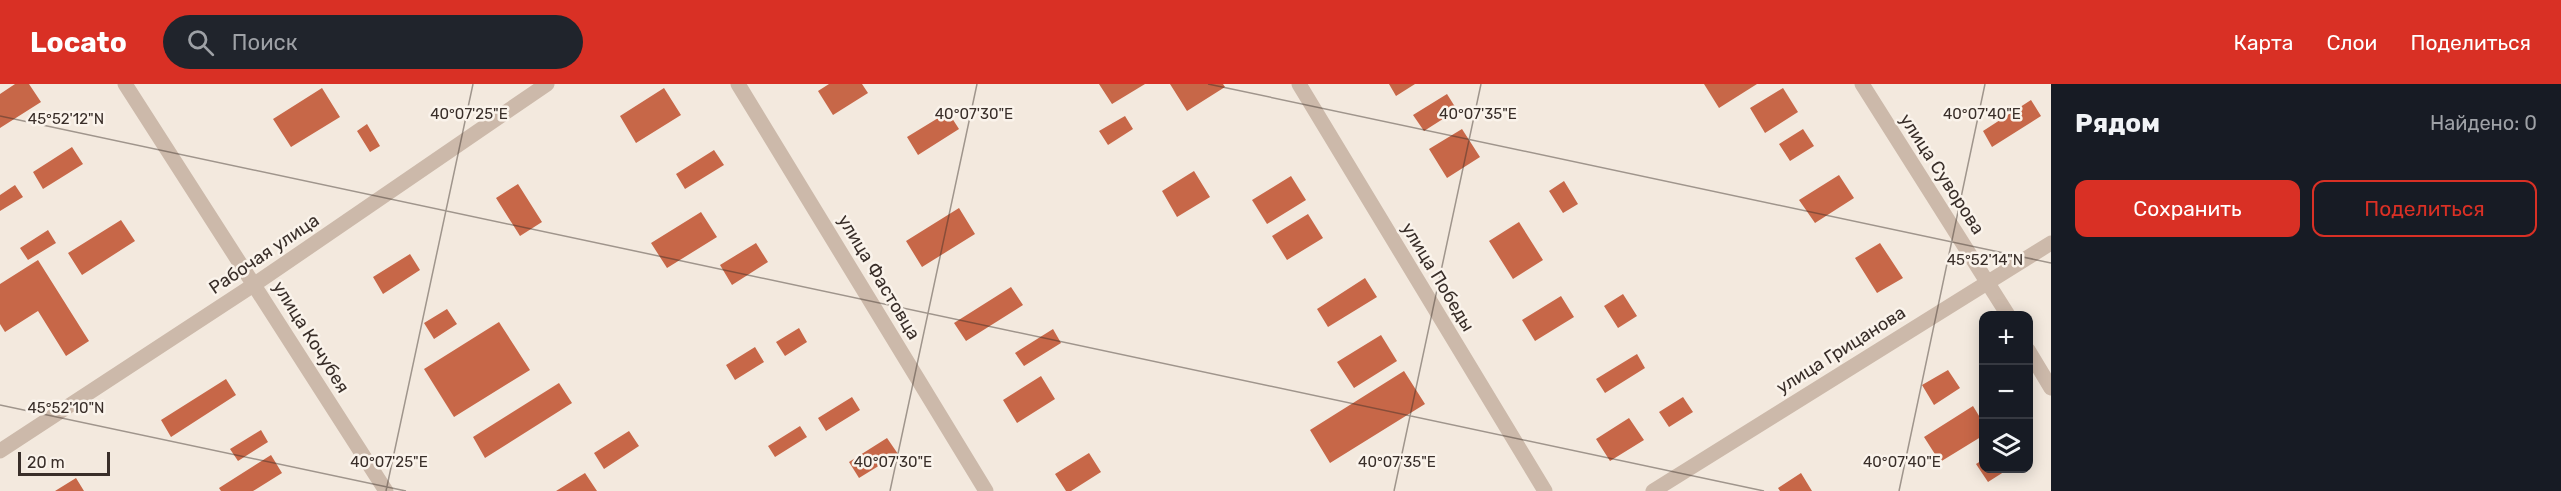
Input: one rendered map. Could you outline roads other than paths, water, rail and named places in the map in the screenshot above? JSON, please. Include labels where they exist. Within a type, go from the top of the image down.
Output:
[{"type":"street","name":"улица Кочубея","points":[[125,84],[386,491]]},
{"type":"street","name":"Рабочая улица","points":[[0,452],[255,284],[547,84]]},
{"type":"street","name":"улица Фастовца","points":[[738,84],[986,491]]},
{"type":"street","name":"улица Победы","points":[[1299,84],[1545,491]]},
{"type":"street","name":"улица Суворова","points":[[1862,84],[2006,311]]},
{"type":"street","name":"улица Грицанова","points":[[1653,491],[2051,243]]},
{"type":"street","points":[[2033,358],[2051,388]]}]
